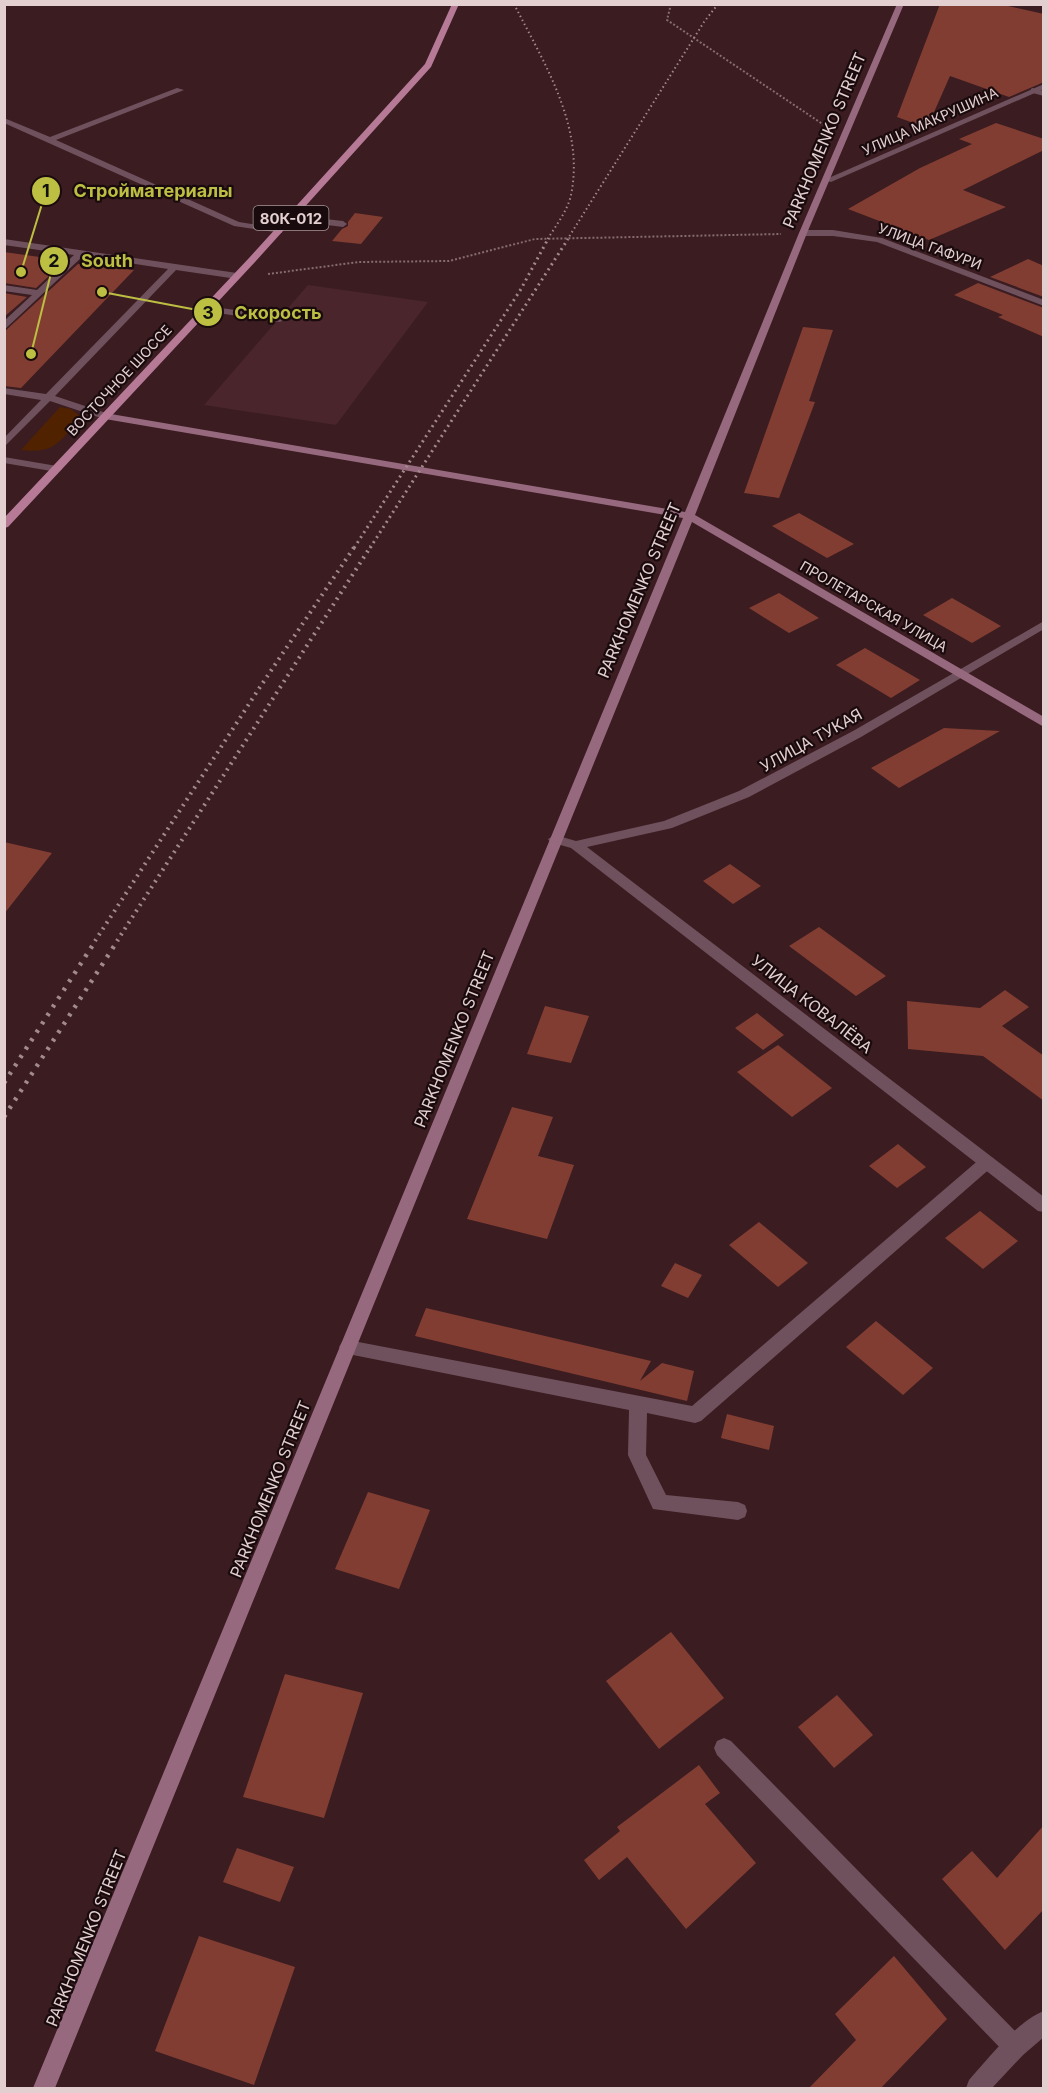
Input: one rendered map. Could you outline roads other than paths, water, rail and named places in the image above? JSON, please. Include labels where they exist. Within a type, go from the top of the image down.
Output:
[{"type":"main road","name":"ВОСТОЧНОЕ ШОССЕ","points":[[4,525],[279,231],[428,65],[456,4]]},
{"type":"main road","name":"PARKHOMENKO STREET","points":[[44,2088],[803,233],[828,180],[902,4]]},
{"type":"main road","points":[[105,416],[689,516]]},
{"type":"main road","name":"ПРОЛЕТАРСКАЯ УЛИЦА","points":[[689,516],[1044,723]]},
{"type":"street","name":"УЛИЦА МАКРУШИНА","points":[[828,180],[1044,86]]},
{"type":"street","points":[[50,140],[180,90]]},
{"type":"street","points":[[1032,90],[1044,94]]},
{"type":"street","points":[[4,120],[237,224],[279,231]]},
{"type":"street","points":[[290,218],[343,224]]},
{"type":"street","name":"УЛИЦА ГАФУРИ","points":[[803,233],[833,232],[879,240],[1042,301]]},
{"type":"street","points":[[4,242],[237,276]]},
{"type":"street","points":[[4,327],[81,253]]},
{"type":"street","points":[[4,444],[174,267]]},
{"type":"street","points":[[4,288],[40,293]]},
{"type":"street","points":[[206,309],[280,319]]},
{"type":"street","points":[[4,391],[50,398],[105,416]]},
{"type":"street","points":[[4,460],[57,469]]},
{"type":"street","name":"УЛИЦА ТУКАЯ","points":[[576,845],[666,825],[744,794],[857,734],[958,672],[1044,624]]},
{"type":"street","name":"УЛИЦА КОВАЛЁВА","points":[[555,839],[576,845],[1044,1206]]},
{"type":"street","points":[[348,1347],[695,1415],[987,1162]]},
{"type":"street","points":[[638,1404],[637,1455],[660,1503],[738,1510]]},
{"type":"street","points":[[724,1749],[1015,2048]]},
{"type":"street","points":[[977,2088],[1015,2048],[1044,2022]]},
{"type":"railway","points":[[514,4],[559,96],[572,145],[574,170],[571,195],[564,212],[547,240]]},
{"type":"railway","points":[[567,240],[704,22],[718,4]]},
{"type":"railway","points":[[354,548],[521,289],[548,239]]},
{"type":"railway","points":[[370,548],[568,239]]},
{"type":"railway","points":[[95,941],[260,687],[355,546]]},
{"type":"railway","points":[[117,941],[371,546]]},
{"type":"railway","points":[[4,1083],[96,940]]},
{"type":"railway","points":[[4,1117],[118,940]]},
{"type":"place","name":"Стройматериалы","points":[[21,272]]},
{"type":"place","name":"Скорость","points":[[102,292]]},
{"type":"place","name":"South","points":[[31,354]]}]
